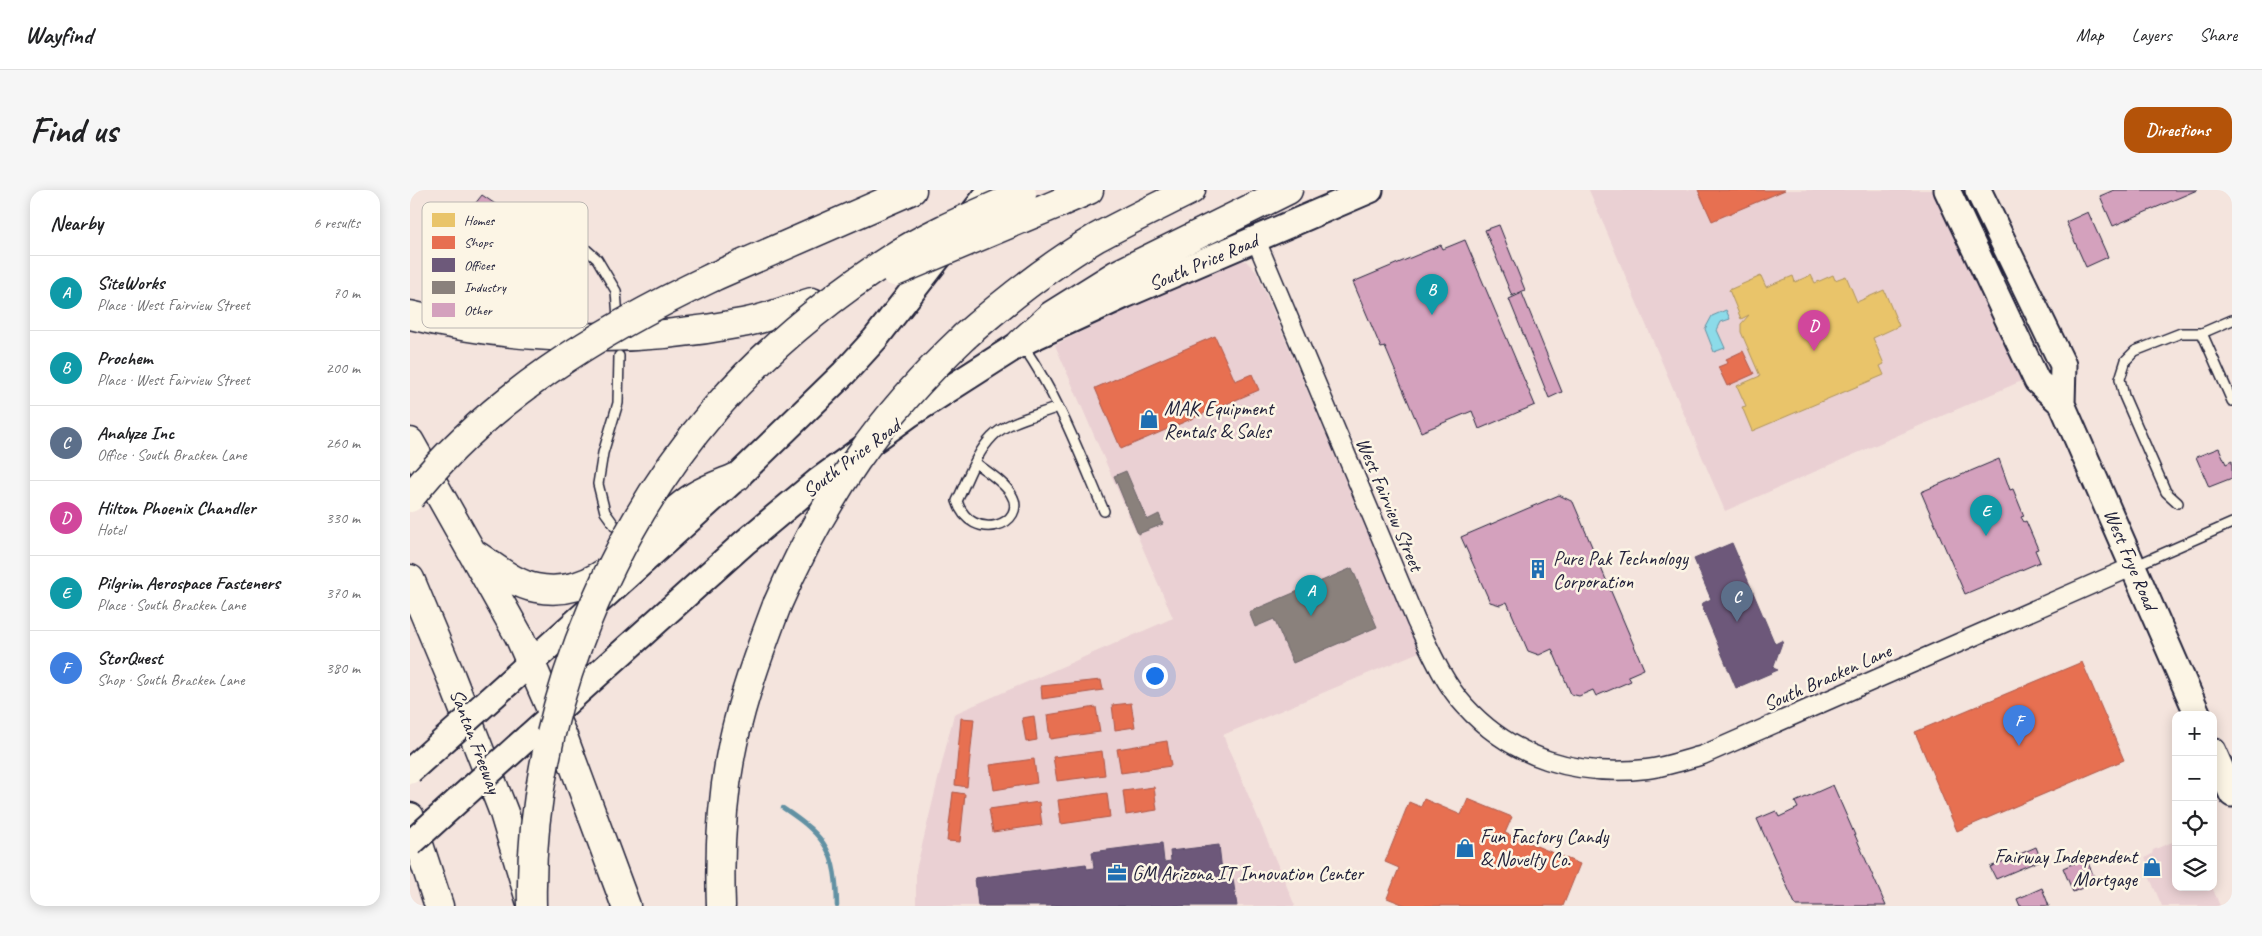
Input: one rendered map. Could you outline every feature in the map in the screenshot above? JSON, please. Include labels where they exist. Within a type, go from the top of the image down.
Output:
[{"type":"highway","points":[[410,498],[462,442],[532,382],[606,332],[713,277],[912,190]]},
{"type":"highway","points":[[974,214],[992,190]]},
{"type":"highway","points":[[517,906],[518,862],[530,771],[557,659],[579,603],[603,553],[630,502],[662,453],[703,400],[732,369],[814,294],[886,244],[936,216],[992,190]]},
{"type":"highway","points":[[487,328],[582,338],[643,336],[744,323],[812,302],[910,266],[1089,190]]},
{"type":"highway","points":[[721,906],[722,842],[733,744],[752,671],[777,605],[822,512],[872,435],[923,376],[965,336],[1020,289],[1096,239],[1191,190]]},
{"type":"highway","points":[[1021,343],[1052,315],[1116,275],[1288,190]]},
{"type":"highway","points":[[532,906],[533,855],[539,806],[552,726],[565,682],[583,631],[627,537],[682,452],[727,396],[812,315],[884,263],[928,237],[1027,192]]},
{"type":"highway","points":[[410,442],[508,615],[531,664],[554,714],[626,906]]},
{"type":"highway","points":[[473,552],[516,581],[535,588],[554,590],[592,580],[612,569],[695,496],[737,477]]},
{"type":"highway","name":"Santan Freeway","points":[[410,579],[452,677],[504,813],[532,906]]},
{"type":"highway","points":[[410,817],[439,906]]},
{"type":"main road","name":"South Price Road","points":[[410,844],[744,543],[818,481],[910,414],[1021,343],[1125,295],[1370,190]]},
{"type":"main road","name":"West Frye Road","points":[[1947,190],[2038,382],[2062,404],[2196,711]]},
{"type":"main road","name":"West Frye Road","points":[[1978,190],[2063,365],[2062,404]]},
{"type":"main road","points":[[410,771],[737,477],[817,400],[875,339],[974,214]]},
{"type":"main road","points":[[2215,756],[2232,794]]},
{"type":"street","name":"West Fairview Street","points":[[1256,240],[1412,612],[1438,667],[1464,705],[1482,721],[1527,754]]},
{"type":"street","name":"South Bracken Lane","points":[[1527,754],[1558,764],[1590,770],[1646,769],[1702,755],[2134,566]]},
{"type":"lane","points":[[588,251],[597,259],[616,291],[618,318]]},
{"type":"lane","points":[[2178,503],[2166,492],[2124,396],[2120,379],[2126,360],[2135,351],[2181,333],[2202,333],[2232,320]]},
{"type":"lane","points":[[2202,333],[2232,401]]},
{"type":"lane","points":[[1021,343],[1039,368],[1104,511]]},
{"type":"lane","points":[[619,356],[618,403],[603,453],[598,484],[605,512],[632,550]]},
{"type":"lane","points":[[976,463],[1011,493],[1015,503],[1013,514],[1007,521],[994,526],[978,525],[969,521],[960,511],[957,501],[976,463],[992,436],[1011,425],[1058,407]]},
{"type":"lane","points":[[2134,566],[2232,523]]},
{"type":"shaded area","points":[[1589,190],[1936,190],[2026,379],[1725,511]]},
{"type":"shaded area","points":[[1237,259],[1246,261],[1256,271],[1419,652],[1223,735],[1295,906],[916,906],[916,870],[954,714],[1173,618],[1055,345],[1175,285]]},
{"type":"shaded area","points":[[2172,842],[2172,891],[2214,891],[2220,906],[2162,906],[2146,869],[2148,864],[2145,858],[2152,854],[2153,850]]},
{"type":"water","points":[[1726,310],[1730,319],[1721,322],[1717,330],[1725,348],[1714,352],[1705,329],[1712,316]]},
{"type":"building: Homes","points":[[1811,275],[1815,283],[1833,275],[1835,280],[1846,276],[1857,302],[1884,290],[1899,326],[1873,338],[1884,364],[1880,366],[1884,375],[1752,431],[1742,407],[1746,406],[1737,386],[1760,376],[1741,332],[1741,324],[1749,315],[1741,319],[1729,290],[1761,276],[1766,287],[1793,276],[1795,282]]},
{"type":"building: Shops","points":[[1698,190],[1785,190],[1712,221]]},
{"type":"building: Shops","name":"MAK Equipment Rentals & Sales","points":[[1215,336],[1235,381],[1252,374],[1259,390],[1121,449],[1095,388]]},
{"type":"building: Shops","points":[[1743,351],[1754,374],[1727,386],[1718,367],[1728,363],[1726,359]]},
{"type":"building: Shops","points":[[2082,662],[2124,760],[1957,831],[1915,732]]},
{"type":"building: Shops","points":[[1101,680],[1103,690],[1042,699],[1041,686]]},
{"type":"building: Shops","points":[[1131,703],[1135,727],[1115,730],[1112,705]]},
{"type":"building: Shops","points":[[1096,707],[1100,732],[1050,739],[1047,715]]},
{"type":"building: Shops","points":[[1034,716],[1037,740],[1026,742],[1022,718]]},
{"type":"building: Shops","points":[[961,718],[974,719],[967,787],[955,785]]},
{"type":"building: Shops","points":[[1167,741],[1171,766],[1121,773],[1117,749]]},
{"type":"building: Shops","points":[[1102,751],[1105,775],[1057,781],[1053,757]]},
{"type":"building: Shops","points":[[1034,759],[1037,783],[994,790],[990,765]]},
{"type":"building: Shops","points":[[1154,787],[1157,810],[1126,815],[1123,791]]},
{"type":"building: Shops","points":[[953,792],[965,794],[960,842],[947,841]]},
{"type":"building: Shops","points":[[1107,793],[1110,817],[1061,824],[1058,800]]},
{"type":"building: Shops","name":"Fun Factory Candy & Novelty Co.","points":[[1424,799],[1461,815],[1468,799],[1512,817],[1505,833],[1580,864],[1563,906],[1407,906],[1387,898],[1399,868],[1385,862],[1409,802],[1421,807]]},
{"type":"building: Shops","points":[[1039,802],[1042,825],[993,832],[989,809]]},
{"type":"building: Offices","points":[[1732,543],[1775,644],[1783,640],[1773,668],[1778,670],[1736,688],[1701,604],[1711,599],[1694,559]]},
{"type":"building: Offices","name":"GM Arizona IT Innovation Center","points":[[1162,843],[1164,862],[1171,861],[1170,851],[1219,845],[1223,880],[1233,879],[1237,906],[978,906],[975,878],[1086,864],[1087,869],[1094,868],[1092,852]]},
{"type":"building: Industry","points":[[1126,471],[1147,520],[1159,514],[1163,524],[1138,534],[1114,476]]},
{"type":"building: Industry","points":[[1352,568],[1377,627],[1293,663],[1274,619],[1255,627],[1249,612]]},
{"type":"building: Other","points":[[2114,190],[2197,190],[2113,226],[2100,196]]},
{"type":"building: Other","points":[[482,195],[492,202],[476,202]]},
{"type":"building: Other","points":[[2088,212],[2108,257],[2086,267],[2066,222]]},
{"type":"building: Other","points":[[1499,225],[1525,290],[1512,296],[1485,230]]},
{"type":"building: Other","points":[[1465,240],[1535,405],[1479,429],[1472,411],[1421,432],[1385,347],[1381,348],[1353,282],[1441,245],[1443,249]]},
{"type":"building: Other","points":[[1522,293],[1562,392],[1549,398],[1509,299]]},
{"type":"building: Other","points":[[2219,448],[2226,464],[2232,461],[2232,478],[2209,487],[2196,457]]},
{"type":"building: Other","points":[[1999,459],[2010,490],[2013,489],[2024,516],[2021,517],[2024,522],[2026,521],[2038,549],[2035,550],[2040,562],[1965,594],[1921,492]]},
{"type":"building: Other","name":"Pure Pak Technology Corporation","points":[[1559,495],[1573,502],[1644,669],[1628,676],[1631,681],[1596,696],[1593,690],[1579,696],[1571,694],[1552,649],[1539,655],[1528,651],[1507,602],[1500,605],[1490,602],[1461,537]]},
{"type":"building: Other","points":[[1833,785],[1886,906],[1796,906],[1757,819],[1776,811],[1779,817],[1798,808],[1795,802]]},
{"type":"building: Other","points":[[2036,847],[2041,860],[1996,879],[1990,867]]},
{"type":"building: Other","points":[[2086,858],[2096,882],[2073,892],[2063,868]]},
{"type":"building: Other","points":[[2042,888],[2049,906],[2020,906],[2017,899]]},
{"type":"waterway","points":[[783,808],[820,838],[826,848],[834,873],[837,906]]},
{"type":"place","name":"Prochem","points":[[1432,315]]},
{"type":"place","name":"Hilton Phoenix Chandler","points":[[1814,351]]},
{"type":"place","name":"MAK Equipment Rentals & Sales","points":[[1149,419]]},
{"type":"place","name":"Pilgrim Aerospace Fasteners","points":[[1986,536]]},
{"type":"place","name":"Pure Pak Technology Corporation","points":[[1538,569]]},
{"type":"place","name":"SiteWorks","points":[[1311,616]]},
{"type":"place","name":"Analyze Inc","points":[[1737,622]]},
{"type":"place","name":"StorQuest","points":[[2019,746]]},
{"type":"place","name":"Fun Factory Candy & Novelty Co.","points":[[1465,848]]},
{"type":"place","name":"Fairway Independent Mortgage","points":[[2152,867]]},
{"type":"place","name":"GM Arizona IT Innovation Center","points":[[1117,873]]}]
